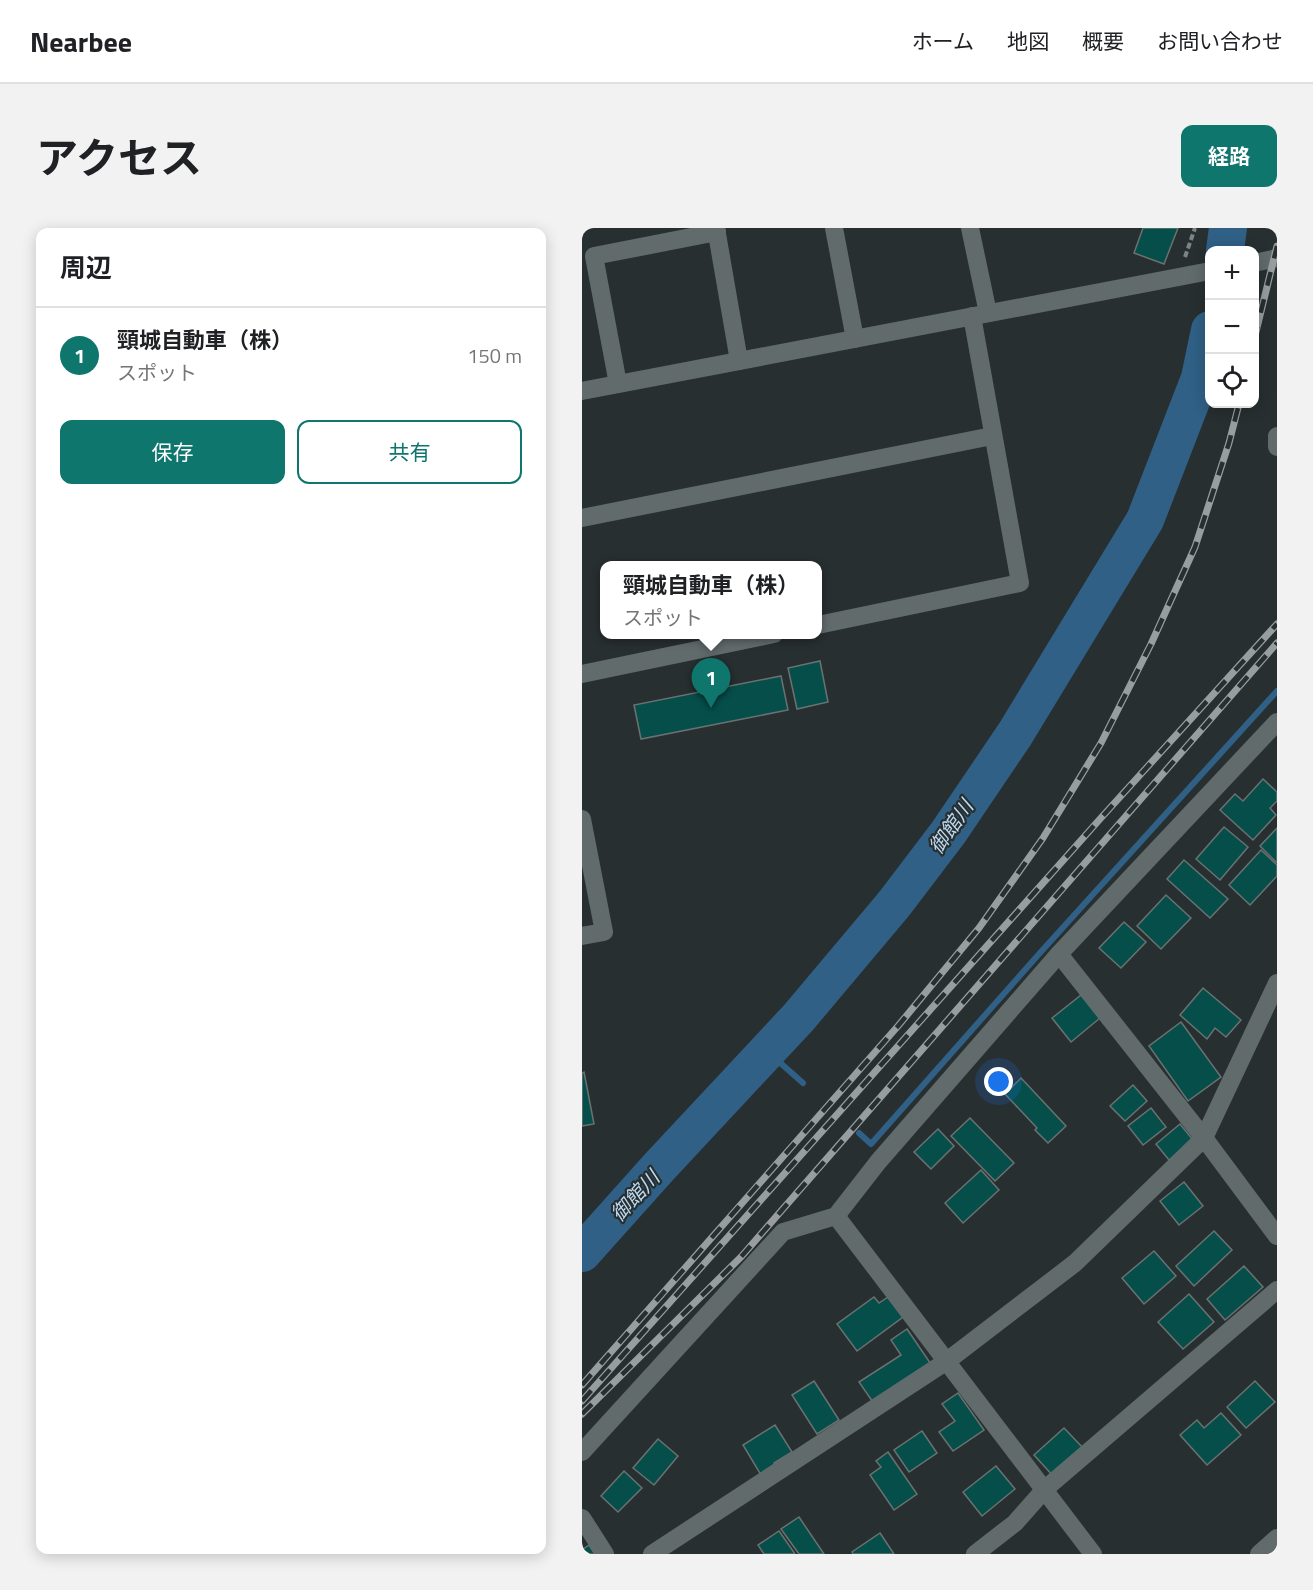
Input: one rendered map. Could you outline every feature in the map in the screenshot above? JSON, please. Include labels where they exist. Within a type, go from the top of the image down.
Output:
[{"type":"street","points":[[834,228],[855,339]]},
{"type":"street","points":[[822,624],[1020,583],[992,436],[970,228]]},
{"type":"street","points":[[618,384],[594,256],[716,230],[739,361]]},
{"type":"street","points":[[1259,261],[1277,258]]},
{"type":"street","points":[[582,391],[1205,272]]},
{"type":"street","points":[[582,518],[992,436]]},
{"type":"street","points":[[1277,436],[1277,447]]},
{"type":"street","points":[[582,674],[750,639]]},
{"type":"street","points":[[582,1452],[783,1232],[836,1216],[886,1153],[1059,954],[1277,723]]},
{"type":"street","points":[[582,819],[604,932],[582,936]]},
{"type":"street","points":[[1059,954],[1204,1138],[1277,1236]]},
{"type":"street","points":[[652,1554],[947,1360],[1076,1263],[1204,1138],[1277,982]]},
{"type":"street","points":[[836,1216],[1093,1554]]},
{"type":"street","points":[[975,1554],[1015,1523],[1045,1489],[1277,1290]]},
{"type":"street","points":[[582,1518],[605,1554]]},
{"type":"street","points":[[1259,1554],[1277,1538]]},
{"type":"path","points":[[1182,277],[1195,228]]},
{"type":"building","points":[[1143,228],[1178,228],[1164,264],[1134,253]]},
{"type":"building","points":[[820,661],[828,702],[797,709],[788,668]]},
{"type":"building","points":[[781,676],[788,710],[641,739],[634,705]]},
{"type":"building","points":[[1263,779],[1277,792],[1277,801],[1270,808],[1276,815],[1253,840],[1220,810],[1235,794],[1243,801]]},
{"type":"building","points":[[1224,827],[1248,847],[1220,880],[1196,859]]},
{"type":"building","points":[[1277,828],[1277,863],[1260,846]]},
{"type":"building","points":[[1261,850],[1277,865],[1277,876],[1250,905],[1229,885]]},
{"type":"building","points":[[1184,860],[1228,899],[1210,918],[1167,879]]},
{"type":"building","points":[[1166,895],[1191,918],[1161,949],[1137,926]]},
{"type":"building","points":[[1124,922],[1146,942],[1121,968],[1099,948]]},
{"type":"building","points":[[1203,988],[1241,1020],[1226,1037],[1215,1028],[1207,1039],[1180,1015]]},
{"type":"building","points":[[1081,995],[1100,1018],[1071,1042],[1052,1018]]},
{"type":"building","points":[[1181,1022],[1221,1077],[1188,1101],[1149,1046]]},
{"type":"building","points":[[584,1072],[594,1124],[582,1126],[582,1073]]},
{"type":"building","points":[[1021,1078],[1066,1126],[1048,1143],[1005,1094]]},
{"type":"building","points":[[1133,1085],[1147,1101],[1125,1121],[1110,1106]]},
{"type":"building","points":[[1151,1108],[1166,1127],[1143,1145],[1128,1126]]},
{"type":"building","points":[[970,1118],[1014,1163],[995,1181],[951,1136]]},
{"type":"building","points":[[1180,1124],[1193,1140],[1169,1160],[1156,1144]]},
{"type":"building","points":[[938,1129],[954,1146],[931,1169],[914,1152]]},
{"type":"building","points":[[981,1170],[999,1190],[963,1223],[945,1203]]},
{"type":"building","points":[[1184,1182],[1203,1206],[1179,1225],[1160,1201]]},
{"type":"building","points":[[1214,1231],[1232,1250],[1194,1286],[1176,1266]]},
{"type":"building","points":[[1154,1251],[1176,1276],[1144,1304],[1122,1278]]},
{"type":"building","points":[[1244,1266],[1263,1287],[1225,1320],[1207,1299]]},
{"type":"building","points":[[1189,1294],[1214,1322],[1183,1349],[1158,1322]]},
{"type":"building","points":[[874,1297],[879,1303],[888,1297],[903,1317],[857,1351],[837,1324]]},
{"type":"building","points":[[907,1329],[935,1370],[877,1408],[859,1382],[901,1355],[891,1340]]},
{"type":"building","points":[[814,1381],[839,1420],[817,1434],[792,1395]]},
{"type":"building","points":[[1255,1381],[1275,1402],[1246,1428],[1227,1407]]},
{"type":"building","points":[[958,1393],[984,1430],[953,1451],[939,1432],[955,1421],[942,1404]]},
{"type":"building","points":[[1221,1413],[1241,1435],[1207,1465],[1180,1435],[1197,1420],[1204,1428]]},
{"type":"building","points":[[775,1425],[792,1452],[774,1463],[779,1471],[764,1480],[743,1445]]},
{"type":"building","points":[[1064,1428],[1085,1450],[1055,1478],[1034,1455]]},
{"type":"building","points":[[922,1431],[937,1453],[909,1472],[894,1450]]},
{"type":"building","points":[[658,1439],[678,1456],[654,1485],[633,1468]]},
{"type":"building","points":[[888,1452],[917,1494],[894,1510],[870,1475],[881,1467],[876,1461]]},
{"type":"building","points":[[996,1466],[1015,1489],[982,1516],[963,1492]]},
{"type":"building","points":[[624,1471],[642,1488],[618,1512],[601,1496]]},
{"type":"building","points":[[799,1517],[824,1554],[799,1554],[781,1529]]},
{"type":"building","points":[[779,1531],[795,1554],[764,1554],[758,1545]]},
{"type":"building","points":[[880,1533],[894,1554],[853,1554],[852,1552]]},
{"type":"building","points":[[589,1545],[595,1554],[582,1554],[582,1550]]},
{"type":"waterway","name":"御館川","points":[[1226,246],[1228,228]]},
{"type":"waterway","name":"御館川","points":[[582,1253],[799,1017],[894,904],[948,833],[1015,734],[1145,520],[1200,378],[1205,354]]},
{"type":"waterway","points":[[859,1133],[871,1144],[1277,691]]},
{"type":"waterway","points":[[768,1052],[803,1083]]},
{"type":"railway","points":[[1259,320],[1277,246]]},
{"type":"railway","points":[[582,1385],[898,1026],[979,928],[1043,838],[1101,743],[1151,644],[1195,547],[1238,408]]},
{"type":"railway","points":[[582,1401],[1100,819],[1277,624]]},
{"type":"railway","points":[[582,1414],[741,1257],[1277,643]]},
{"type":"place","name":"頸城自動車（株）","points":[[711,708]]}]
